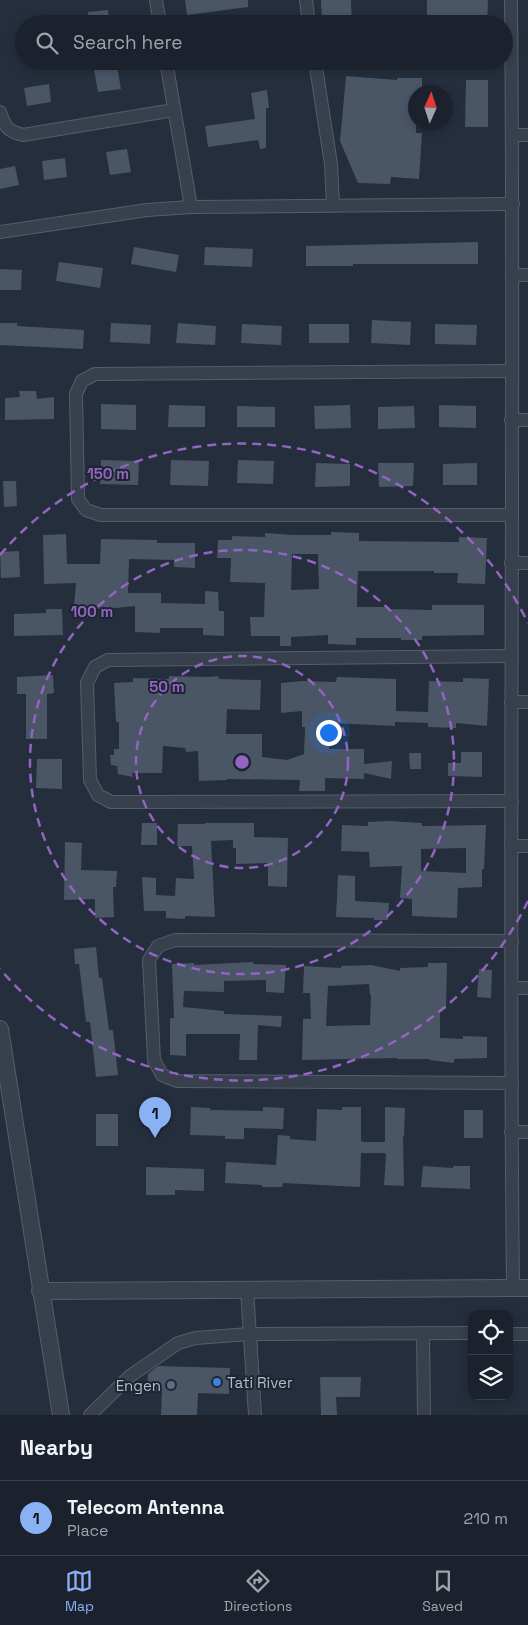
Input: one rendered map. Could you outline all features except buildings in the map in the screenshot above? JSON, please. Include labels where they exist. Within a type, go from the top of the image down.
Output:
[{"type":"street","points":[[156,0],[158,15]]},
{"type":"street","points":[[306,0],[308,15]]},
{"type":"street","points":[[510,15],[511,0]]},
{"type":"street","points":[[167,70],[191,207]]},
{"type":"street","points":[[316,70],[332,164],[333,206]]},
{"type":"street","points":[[40,1291],[246,1288],[521,1288],[511,1132],[513,204],[509,70]]},
{"type":"street","points":[[0,112],[4,124],[12,132],[23,135],[174,110]]},
{"type":"street","points":[[512,135],[528,135]]},
{"type":"street","points":[[0,232],[147,210],[191,207],[513,204]]},
{"type":"street","points":[[512,275],[528,276]]},
{"type":"street","points":[[512,372],[95,374],[82,381],[76,394],[78,498],[86,510],[101,515],[512,515]]},
{"type":"street","points":[[512,420],[528,420]]},
{"type":"street","points":[[511,563],[528,563]]},
{"type":"street","points":[[512,656],[108,660],[95,667],[88,683],[90,780],[98,795],[111,802],[512,801]]},
{"type":"street","points":[[512,702],[528,702]]},
{"type":"street","points":[[511,846],[528,846]]},
{"type":"street","points":[[512,941],[175,940],[158,946],[150,960],[154,1060],[162,1075],[177,1081],[512,1084]]},
{"type":"street","points":[[512,988],[528,988]]},
{"type":"street","points":[[0,1029],[5,1093],[61,1415]]},
{"type":"street","points":[[511,1132],[528,1132]]},
{"type":"street","points":[[246,1288],[255,1415]]},
{"type":"street","points":[[423,1333],[424,1415]]},
{"type":"street","points":[[90,1415],[130,1376],[178,1343],[196,1338],[249,1334],[468,1333]]},
{"type":"street","points":[[513,1334],[528,1334]]},
{"type":"place","name":"Telecom Antenna","points":[[155,1138]]},
{"type":"place","name":"Tati River","points":[[217,1382]]},
{"type":"place","name":"Engen","points":[[171,1385]]}]
